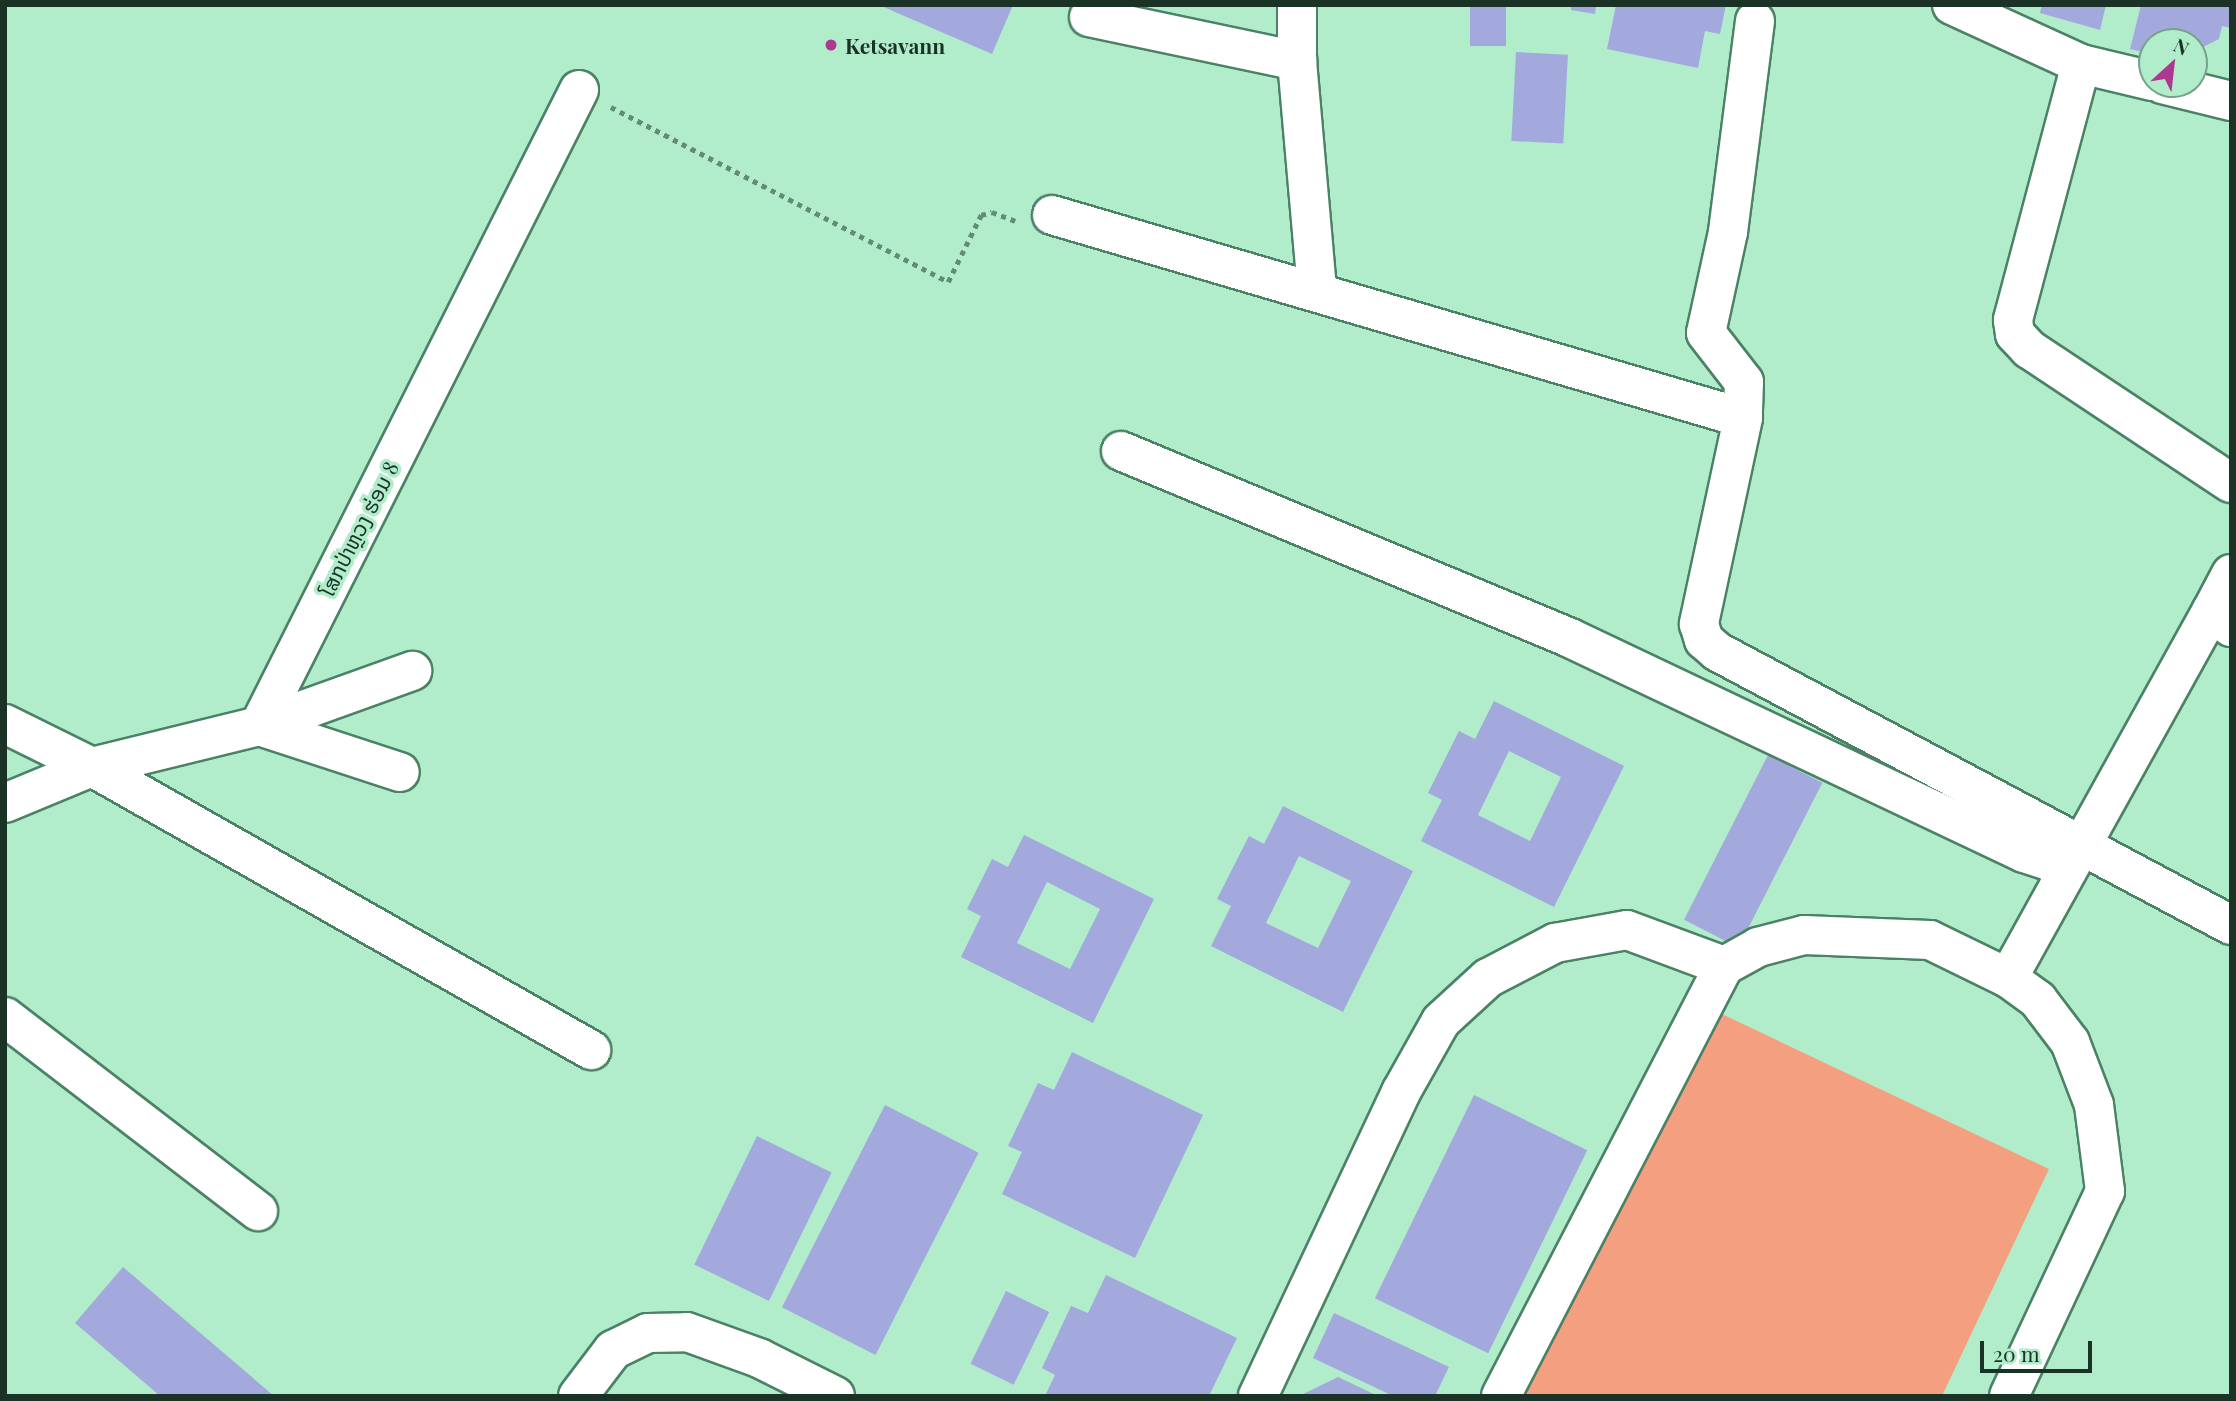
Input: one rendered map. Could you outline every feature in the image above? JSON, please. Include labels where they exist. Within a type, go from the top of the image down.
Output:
[{"type":"street","points":[[1297,5],[1297,61],[1317,290]]},
{"type":"street","points":[[1952,5],[2081,64],[2138,78]]},
{"type":"street","points":[[1089,17],[1297,61]]},
{"type":"street","points":[[1755,21],[1728,232],[1706,333],[1744,382],[1743,418],[1699,624],[1704,640],[1718,652],[2085,844],[2231,925]]},
{"type":"street","points":[[2081,64],[2014,320],[2015,334],[2029,349],[2231,483]]},
{"type":"street","name":"ໂສກປ່າຫຼວງ ຮ່ອມ 8","points":[[259,726],[579,90]]},
{"type":"street","points":[[2208,95],[2231,101]]},
{"type":"street","points":[[1052,215],[1317,290],[1579,373],[1743,418]]},
{"type":"street","points":[[1121,451],[1570,638],[2024,853],[2048,861],[2085,844]]},
{"type":"street","points":[[2008,978],[2085,844],[2221,620],[2231,574]]},
{"type":"street","points":[[5,803],[92,767],[259,726],[412,671]]},
{"type":"street","points":[[5,724],[92,767],[591,1051]]},
{"type":"street","points":[[259,726],[400,772]]},
{"type":"street","points":[[1258,1396],[1401,1092],[1441,1021],[1488,978],[1555,943],[1627,930],[1724,966]]},
{"type":"street","points":[[1501,1396],[1724,966],[1758,947],[1804,935],[1861,934],[1930,940],[2008,978],[2038,1000],[2070,1042],[2094,1105],[2105,1191],[2009,1396]]},
{"type":"street","points":[[5,1017],[258,1211]]},
{"type":"street","points":[[578,1396],[613,1350],[648,1333],[687,1332],[760,1358],[835,1396]]},
{"type":"path","points":[[579,90],[948,282],[981,215],[992,212],[1039,230],[1052,215]]},
{"type":"shaded area","points":[[1707,1007],[2049,1169],[1942,1396],[1524,1396]]},
{"type":"building","points":[[879,5],[1013,5],[992,54]]},
{"type":"building","points":[[1470,5],[1506,5],[1506,46],[1470,46]]},
{"type":"building","points":[[1571,5],[1596,5],[1595,14],[1571,10]]},
{"type":"building","points":[[1616,5],[1726,5],[1720,34],[1705,31],[1698,68],[1607,49]]},
{"type":"building","points":[[2042,5],[2106,5],[2100,30],[2040,13]]},
{"type":"building","points":[[2141,5],[2231,5],[2231,28],[2222,26],[2219,39],[2208,44],[2208,28],[2138,28],[2138,51],[2130,49]]},
{"type":"building","points":[[1516,52],[1568,55],[1563,144],[1511,141]]},
{"type":"building","points":[[1494,701],[1624,766],[1554,907],[1421,841],[1442,800],[1428,793],[1459,731],[1475,739]],"holes":[[[1509,751],[1561,777],[1530,841],[1478,815]]]},
{"type":"building","points":[[1768,755],[1822,783],[1738,948],[1684,920]]},
{"type":"building","points":[[1283,806],[1413,871],[1343,1012],[1211,946],[1231,906],[1217,899],[1249,836],[1264,844]],"holes":[[[1299,856],[1351,881],[1318,948],[1266,923]]]},
{"type":"building","points":[[1024,835],[1154,899],[1093,1023],[961,957],[981,916],[967,909],[992,859],[1008,867]],"holes":[[[1047,882],[1100,909],[1070,969],[1017,943]]]},
{"type":"building","points":[[1072,1052],[1203,1115],[1135,1258],[1002,1194],[1022,1152],[1008,1146],[1038,1083],[1054,1090]]},
{"type":"building","points":[[1474,1095],[1587,1150],[1488,1353],[1375,1298]]},
{"type":"building","points":[[885,1105],[979,1153],[875,1355],[782,1307]]},
{"type":"building","points":[[757,1136],[832,1172],[769,1301],[694,1265]]},
{"type":"building","points":[[123,1267],[274,1396],[160,1396],[75,1323]]},
{"type":"building","points":[[1106,1275],[1237,1338],[1209,1396],[1045,1396],[1055,1375],[1042,1368],[1071,1306],[1088,1313]]},
{"type":"building","points":[[1006,1291],[1049,1312],[1014,1385],[970,1364]]},
{"type":"building","points":[[1334,1313],[1449,1367],[1435,1396],[1393,1396],[1313,1358]]},
{"type":"building","points":[[1338,1377],[1378,1396],[1299,1396]]},
{"type":"place","name":"Ketsavann","points":[[831,45]]}]
